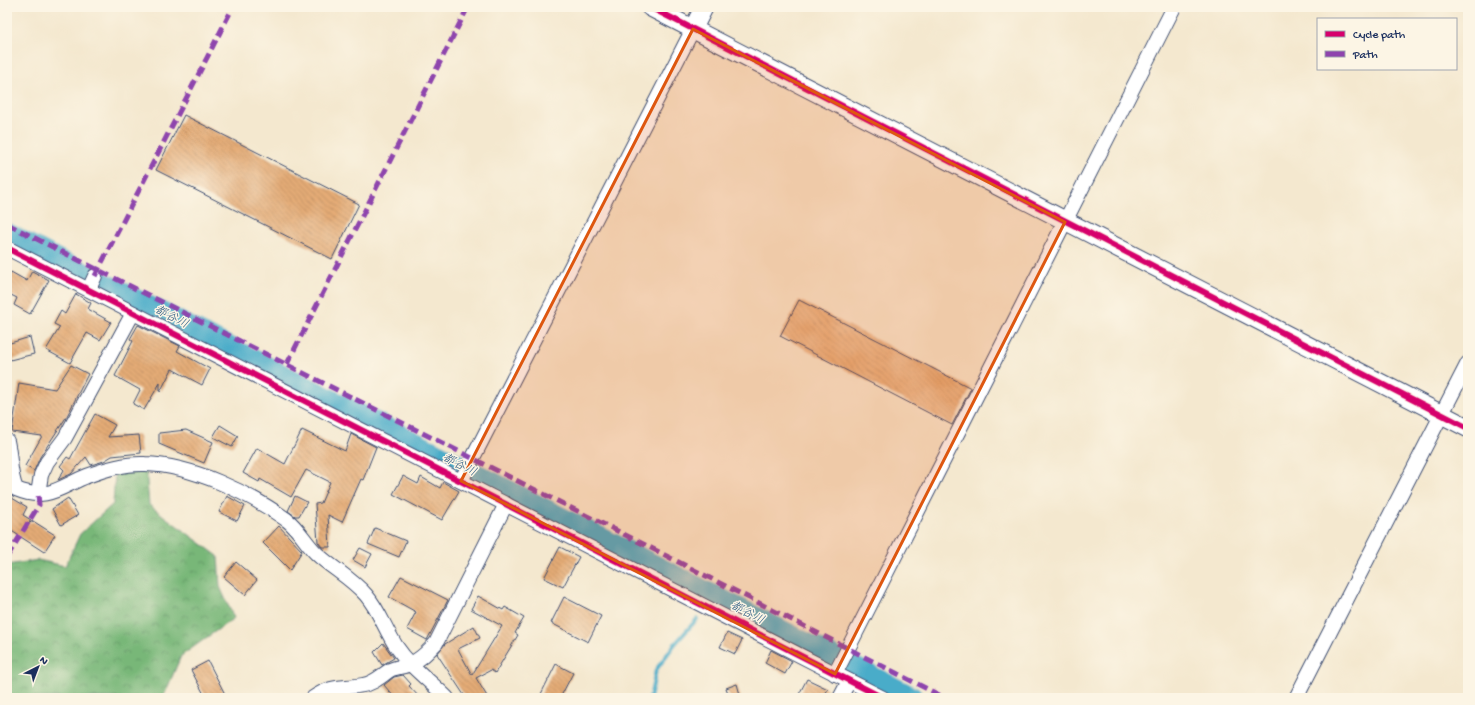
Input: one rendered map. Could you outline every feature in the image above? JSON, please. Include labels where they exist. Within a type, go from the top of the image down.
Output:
[{"type":"street","points":[[650,7],[1065,222],[1468,428]]},
{"type":"street","points":[[465,474],[704,7]]},
{"type":"street","points":[[839,667],[1174,7]]},
{"type":"street","points":[[7,248],[92,283],[133,313],[465,474],[506,504],[839,667],[849,681],[883,698]]},
{"type":"street","points":[[38,494],[41,475],[47,462],[65,438],[133,313]]},
{"type":"street","points":[[1296,698],[1468,363]]},
{"type":"street","points":[[7,441],[10,451],[10,476],[16,489],[26,493],[38,494],[56,492],[85,477],[114,467],[145,464],[176,468],[215,480],[258,502],[287,521],[317,554],[364,593],[376,606],[384,627],[410,664],[446,698]]},
{"type":"street","points":[[313,698],[322,691],[336,686],[364,685],[377,680],[391,670],[410,664],[422,658],[436,642],[506,504]]},
{"type":"street","points":[[840,698],[849,681]]},
{"type":"highlighted area","points":[[693,29],[1065,222],[835,674],[461,481]]},
{"type":"green space","points":[[146,469],[149,505],[218,556],[220,587],[234,618],[181,656],[163,698],[7,698],[7,565],[38,560],[65,566],[80,534],[113,504],[115,473]]},
{"type":"building","points":[[184,115],[359,204],[332,259],[156,170]]},
{"type":"building","points":[[32,271],[49,280],[30,314],[14,305],[17,298],[7,293],[7,280],[11,272],[27,281]]},
{"type":"building","points":[[76,294],[91,303],[88,309],[111,322],[100,340],[87,333],[70,363],[46,350],[60,327],[54,324],[61,311],[65,314]]},
{"type":"building","points":[[799,300],[971,388],[952,425],[780,336]]},
{"type":"building","points":[[138,325],[180,346],[177,351],[210,369],[202,385],[172,369],[160,392],[160,383],[144,410],[133,404],[140,390],[115,376],[133,341],[130,339]]},
{"type":"building","points":[[30,337],[34,354],[10,360],[7,344]]},
{"type":"building","points":[[71,365],[88,374],[67,416],[40,457],[34,471],[25,466],[42,436],[12,432],[19,383],[55,389]]},
{"type":"building","points":[[95,414],[115,425],[108,437],[139,435],[141,453],[112,456],[104,461],[91,465],[86,457],[71,474],[58,480],[64,470],[60,466],[67,457],[70,459]]},
{"type":"building","points":[[220,425],[238,436],[232,447],[213,437]]},
{"type":"building","points":[[186,430],[213,442],[204,463],[159,444],[159,433]]},
{"type":"building","points":[[302,430],[345,451],[351,434],[376,447],[363,480],[361,479],[342,522],[328,515],[330,547],[322,547],[318,542],[315,504],[321,503],[330,482],[306,470],[291,497],[260,479],[259,482],[243,473],[257,448],[285,464]]},
{"type":"building","points":[[403,476],[418,484],[421,477],[440,488],[443,482],[459,491],[442,520],[393,494]]},
{"type":"building","points":[[7,495],[27,507],[23,515],[31,520],[28,524],[33,521],[55,535],[44,552],[7,528]]},
{"type":"building","points":[[227,496],[245,506],[237,521],[219,512]]},
{"type":"building","points":[[295,496],[307,502],[299,516],[295,516],[288,511]]},
{"type":"building","points":[[68,498],[78,515],[61,525],[52,509]]},
{"type":"building","points":[[279,526],[302,551],[290,570],[263,543]]},
{"type":"building","points":[[375,528],[406,541],[399,557],[368,544]]},
{"type":"building","points":[[560,547],[579,557],[563,587],[544,578]]},
{"type":"building","points":[[360,548],[372,554],[365,567],[353,560]]},
{"type":"building","points":[[236,562],[257,580],[245,595],[224,577]]},
{"type":"building","points":[[401,576],[448,600],[427,640],[407,629],[416,612],[389,597]]},
{"type":"building","points":[[478,596],[503,610],[505,607],[524,618],[515,633],[518,635],[495,673],[491,670],[476,678],[488,698],[466,698],[437,654],[445,644],[474,626],[480,638],[458,649],[472,675],[502,626],[471,609]]},
{"type":"building","points":[[564,597],[601,616],[588,642],[551,623]]},
{"type":"building","points":[[727,633],[742,640],[735,654],[720,647]]},
{"type":"building","points":[[383,643],[394,658],[382,665],[374,652]]},
{"type":"building","points":[[771,650],[792,661],[785,674],[765,663]]},
{"type":"building","points":[[208,661],[227,698],[206,698],[191,670]]},
{"type":"building","points":[[556,664],[573,673],[560,698],[539,698]]},
{"type":"building","points":[[403,675],[411,684],[409,686],[420,698],[395,698],[384,685],[394,677]]},
{"type":"building","points":[[807,679],[828,689],[823,698],[797,698]]},
{"type":"building","points":[[737,684],[741,698],[730,698],[726,688]]},
{"type":"waterway","name":"都谷川","points":[[7,235],[911,698]]},
{"type":"waterway","points":[[650,698],[656,670],[674,645],[697,619]]},
{"type":"marked path","points":[[95,276],[233,7]]},
{"type":"marked path","points":[[287,364],[468,7]]},
{"type":"marked path","points":[[7,224],[655,550],[945,698]]},
{"type":"marked path","points":[[7,557],[39,505],[38,494]]},
{"type":"cycle path","points":[[650,7],[1468,428]]},
{"type":"cycle path","points":[[7,248],[883,698]]}]
